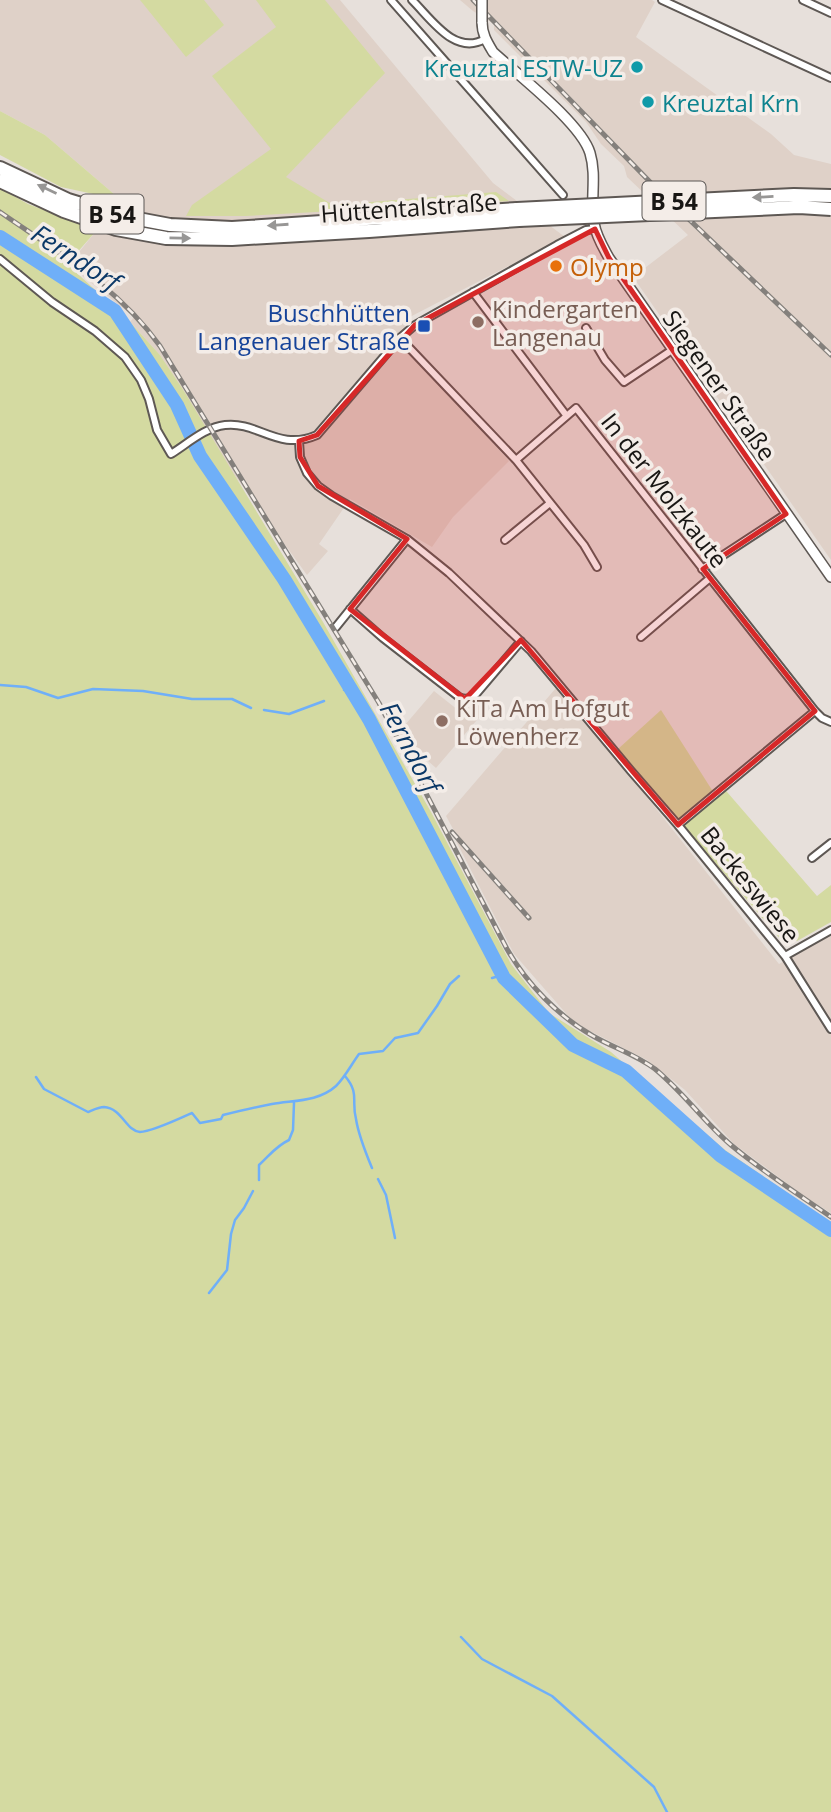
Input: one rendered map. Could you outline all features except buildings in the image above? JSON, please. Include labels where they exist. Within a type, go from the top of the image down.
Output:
[{"type":"highway","name":"Hüttentalstraße","points":[[0,168],[68,200],[117,215],[170,225],[232,228],[518,215],[799,207],[831,209]]},
{"type":"highway","name":"Hüttentalstraße","points":[[0,181],[64,211],[116,229],[166,238],[232,239],[369,232],[518,215],[794,195],[831,196]]},
{"type":"main road","points":[[482,0],[482,30],[485,39]]},
{"type":"main road","name":"Siegener Straße","points":[[485,39],[493,52],[565,117],[585,140],[594,170],[593,214],[600,242],[831,577]]},
{"type":"street","points":[[391,0],[563,195]]},
{"type":"street","points":[[412,0],[458,43],[478,43],[485,39]]},
{"type":"street","points":[[662,0],[831,78]]},
{"type":"street","points":[[803,0],[831,13]]},
{"type":"street","points":[[0,259],[51,302],[95,331],[125,357],[141,380],[157,430],[171,454],[206,432],[223,425],[244,426],[282,439],[299,441],[317,435],[400,338],[415,325],[557,245],[586,230],[595,229]]},
{"type":"street","name":"In der Molzkaute","points":[[472,292],[566,415],[576,408],[815,711],[831,722]]},
{"type":"street","points":[[586,328],[605,360],[624,382],[672,350]]},
{"type":"street","points":[[400,338],[516,460],[584,544],[597,567]]},
{"type":"street","points":[[516,460],[566,415]]},
{"type":"street","name":"Backeswiese","points":[[299,441],[300,457],[307,473],[318,486],[408,539],[449,573],[521,641],[678,825],[785,957],[831,1030]]},
{"type":"street","points":[[505,540],[550,503]]},
{"type":"street","points":[[702,569],[786,514]]},
{"type":"street","points":[[336,627],[408,539]]},
{"type":"street","points":[[640,637],[710,578]]},
{"type":"street","points":[[350,610],[440,683],[465,699],[476,694],[521,641]]},
{"type":"street","points":[[678,825],[815,711]]},
{"type":"street","points":[[812,858],[831,843]]},
{"type":"street","points":[[785,957],[831,930]]},
{"type":"highlighted area","points":[[595,229],[609,258],[786,514],[703,569],[815,711],[678,825],[521,640],[465,699],[350,609],[407,539],[318,486],[300,457],[299,441],[317,435],[415,325]]},
{"type":"shaded area","points":[[0,0],[340,0],[493,183],[565,237],[406,319],[402,342],[509,461],[453,517],[432,547],[350,499],[319,544],[328,551],[307,575],[225,462],[160,355],[130,322],[134,317],[69,265],[0,218],[0,205],[75,257],[121,200],[45,135],[0,111]]},
{"type":"shaded area","points":[[460,0],[652,0],[655,2],[636,37],[771,134],[794,155],[831,164],[831,560],[633,277],[688,235],[627,177],[624,166],[601,144],[586,122],[494,30],[494,24]]},
{"type":"shaded area","points":[[556,688],[612,753],[779,964],[831,935],[831,1213],[734,1144],[685,1090],[647,1060],[570,1018],[514,954],[446,816]]},
{"type":"shaded area","name":"KiTa Am Hofgut Löwenherz","points":[[434,691],[458,710],[463,704],[478,699],[488,707],[436,768],[403,739],[399,732]]},
{"type":"green space","points":[[140,0],[204,0],[224,25],[186,57]]},
{"type":"green space","points":[[256,0],[325,0],[385,73],[286,177],[333,205],[496,192],[509,201],[245,216],[186,216],[192,205],[271,149],[212,76],[276,27]]},
{"type":"green space","points":[[0,111],[45,135],[121,200],[61,187],[0,155]]},
{"type":"green space","points":[[0,188],[28,204],[97,230],[67,264],[130,322],[160,355],[184,391],[323,622],[431,812],[511,964],[549,1013],[611,1052],[725,1150],[831,1223],[831,1812],[0,1812]]},
{"type":"green space","points":[[661,710],[712,790],[721,785],[817,896],[831,885],[831,922],[797,941],[782,941],[618,749]]},
{"type":"waterway","name":"Ferndorf","points":[[0,237],[115,311],[177,405],[200,456],[284,579],[369,719],[504,978],[573,1045],[626,1071],[721,1156],[831,1230]]},
{"type":"waterway","points":[[0,685],[26,687],[58,698],[93,689],[143,691],[192,699],[232,699],[251,708]]},
{"type":"waterway","name":"Ferndorf","points":[[344,690],[350,687]]},
{"type":"waterway","points":[[264,710],[289,714],[324,701]]},
{"type":"waterway","points":[[492,978],[503,975]]},
{"type":"waterway","points":[[36,1077],[44,1089],[88,1112],[102,1107],[110,1108],[131,1128],[140,1132],[192,1113],[200,1123],[272,1104],[314,1098],[336,1086],[359,1054],[383,1051],[395,1038],[418,1033],[450,984],[459,976]]},
{"type":"waterway","points":[[345,1076],[352,1088],[357,1124],[372,1168]]},
{"type":"waterway","points":[[259,1180],[259,1165],[289,1140],[293,1130],[294,1103]]},
{"type":"waterway","points":[[378,1179],[386,1195],[395,1238]]},
{"type":"waterway","points":[[209,1293],[227,1270],[235,1220],[253,1191]]},
{"type":"waterway","points":[[461,1637],[482,1659],[552,1696],[654,1787],[667,1812]]},
{"type":"railway","points":[[473,0],[653,185],[831,355]]},
{"type":"railway","points":[[0,212],[106,288],[126,306],[160,346],[379,703],[507,949],[534,987],[580,1028],[655,1069],[731,1145],[831,1217]]},
{"type":"railway","points":[[452,832],[529,918]]},
{"type":"place","name":"Kreuztal ESTW-UZ","points":[[637,67]]},
{"type":"place","name":"Kreuztal Krn","points":[[648,102]]},
{"type":"place","name":"Olymp","points":[[556,266]]},
{"type":"place","name":"Kindergarten Langenau","points":[[478,322]]},
{"type":"place","name":"Buschhütten Langenauer Straße","points":[[424,326]]},
{"type":"place","name":"KiTa Am Hofgut Löwenherz","points":[[442,721]]}]
